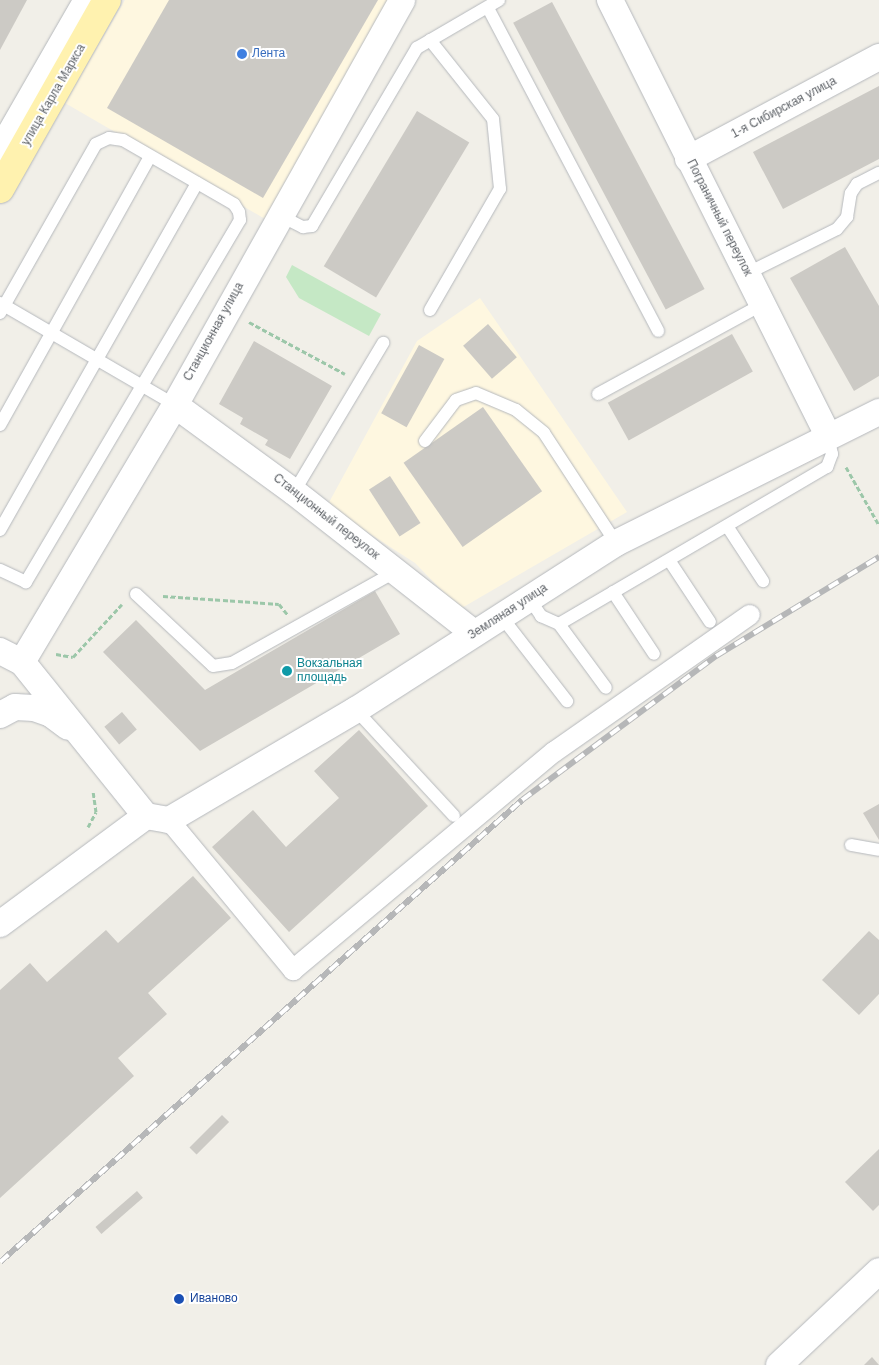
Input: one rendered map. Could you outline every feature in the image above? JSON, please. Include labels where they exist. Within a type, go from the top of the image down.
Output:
[{"type":"main road","name":"улица Карла Маркса","points":[[0,189],[107,0]]},
{"type":"street","name":"улица Карла Маркса","points":[[0,151],[87,0]]},
{"type":"street","name":"Станционная улица","points":[[11,656],[175,405],[279,215],[402,0]]},
{"type":"street","name":"Пограничный переулок","points":[[610,0],[828,436]]},
{"type":"street","name":"1-я Сибирская улица","points":[[688,159],[879,57]]},
{"type":"street","name":"Станционный переулок","points":[[175,405],[294,492],[474,633]]},
{"type":"street","name":"Земляная улица","points":[[158,818],[356,710],[616,543],[879,412]]},
{"type":"street","points":[[11,656],[293,970],[554,752],[750,615]]},
{"type":"street","points":[[0,710],[0,716],[16,707],[51,714],[96,750]]},
{"type":"street","points":[[0,924],[158,818]]},
{"type":"street","points":[[779,1365],[879,1270]]},
{"type":"lane","points":[[279,215],[303,227],[312,226],[320,218],[417,48],[493,4],[658,331]]},
{"type":"lane","points":[[430,40],[493,119],[500,188],[430,310]]},
{"type":"lane","points":[[0,570],[26,582],[143,386],[240,220],[234,204],[123,140],[109,138],[96,144],[1,307],[52,334],[143,386],[175,405]]},
{"type":"lane","points":[[0,425],[150,157]]},
{"type":"lane","points":[[748,273],[837,229],[847,217],[851,194],[857,184],[879,173]]},
{"type":"lane","points":[[0,530],[95,359],[197,183]]},
{"type":"lane","points":[[598,394],[762,304]]},
{"type":"lane","points":[[294,492],[383,343]]},
{"type":"lane","points":[[425,441],[456,400],[476,393],[494,399],[516,410],[544,433],[616,543]]},
{"type":"lane","points":[[559,624],[827,467],[832,454],[828,436]]},
{"type":"lane","points":[[727,526],[764,582]]},
{"type":"lane","points":[[669,560],[710,622]]},
{"type":"lane","points":[[136,594],[212,666],[232,663],[395,572]]},
{"type":"lane","points":[[614,592],[654,654]]},
{"type":"lane","points":[[529,598],[540,616],[559,624],[606,688]]},
{"type":"lane","points":[[501,616],[568,701]]},
{"type":"lane","points":[[356,710],[454,816]]},
{"type":"lane","points":[[851,845],[879,850]]},
{"type":"path","points":[[249,322],[360,382]]},
{"type":"path","points":[[860,490],[879,525]]},
{"type":"path","points":[[83,834],[96,812],[91,782]]},
{"type":"shaded area","name":"Лента","points":[[125,0],[391,0],[265,219],[65,103]]},
{"type":"shaded area","points":[[480,298],[627,512],[460,609],[415,563],[327,506],[417,341]]},
{"type":"green space","points":[[292,265],[381,314],[369,336],[299,298],[286,277]]},
{"type":"building","points":[[0,0],[27,0],[0,50]]},
{"type":"building","name":"Лента","points":[[169,0],[378,0],[263,198],[107,108]]},
{"type":"building","points":[[552,2],[705,289],[666,310],[513,23]]},
{"type":"building","points":[[879,86],[879,159],[783,209],[753,152]]},
{"type":"building","points":[[417,111],[469,142],[376,298],[324,266]]},
{"type":"building","points":[[845,247],[879,306],[879,376],[854,391],[790,278]]},
{"type":"building","points":[[488,324],[517,357],[492,379],[463,346]]},
{"type":"building","points":[[732,334],[753,372],[629,440],[608,403]]},
{"type":"building","points":[[254,341],[332,386],[290,459],[265,445],[268,440],[240,424],[243,418],[219,404]]},
{"type":"building","points":[[419,345],[444,359],[407,427],[381,413]]},
{"type":"building","points":[[483,407],[542,491],[463,547],[404,463]]},
{"type":"building","points":[[390,476],[420,523],[400,537],[369,490]]},
{"type":"building","name":"Вокзальная площадь","points":[[375,591],[400,634],[200,751],[103,652],[136,620],[205,690]]},
{"type":"building","points":[[122,712],[137,730],[119,744],[104,727]]},
{"type":"building","points":[[359,730],[428,806],[289,932],[212,847],[253,810],[286,847],[339,798],[314,771]]},
{"type":"building","points":[[879,804],[879,840],[863,813]]},
{"type":"building","points":[[193,876],[231,918],[148,993],[167,1014],[118,1058],[134,1076],[0,1198],[0,990],[30,963],[47,982],[106,930],[118,943]]},
{"type":"building","points":[[869,931],[879,940],[879,994],[859,1015],[822,980]]},
{"type":"building","points":[[222,1115],[229,1122],[197,1155],[189,1148]]},
{"type":"building","points":[[879,1149],[879,1205],[873,1211],[845,1182]]},
{"type":"building","points":[[137,1191],[143,1198],[101,1234],[95,1227]]},
{"type":"building","points":[[872,1357],[879,1365],[864,1365]]},
{"type":"railway","points":[[0,1262],[522,800],[716,656],[879,557]]},
{"type":"place","name":"Лента","points":[[242,54]]},
{"type":"place","name":"Вокзальная площадь","points":[[287,671]]},
{"type":"place","name":"Иваново","points":[[179,1299]]}]
